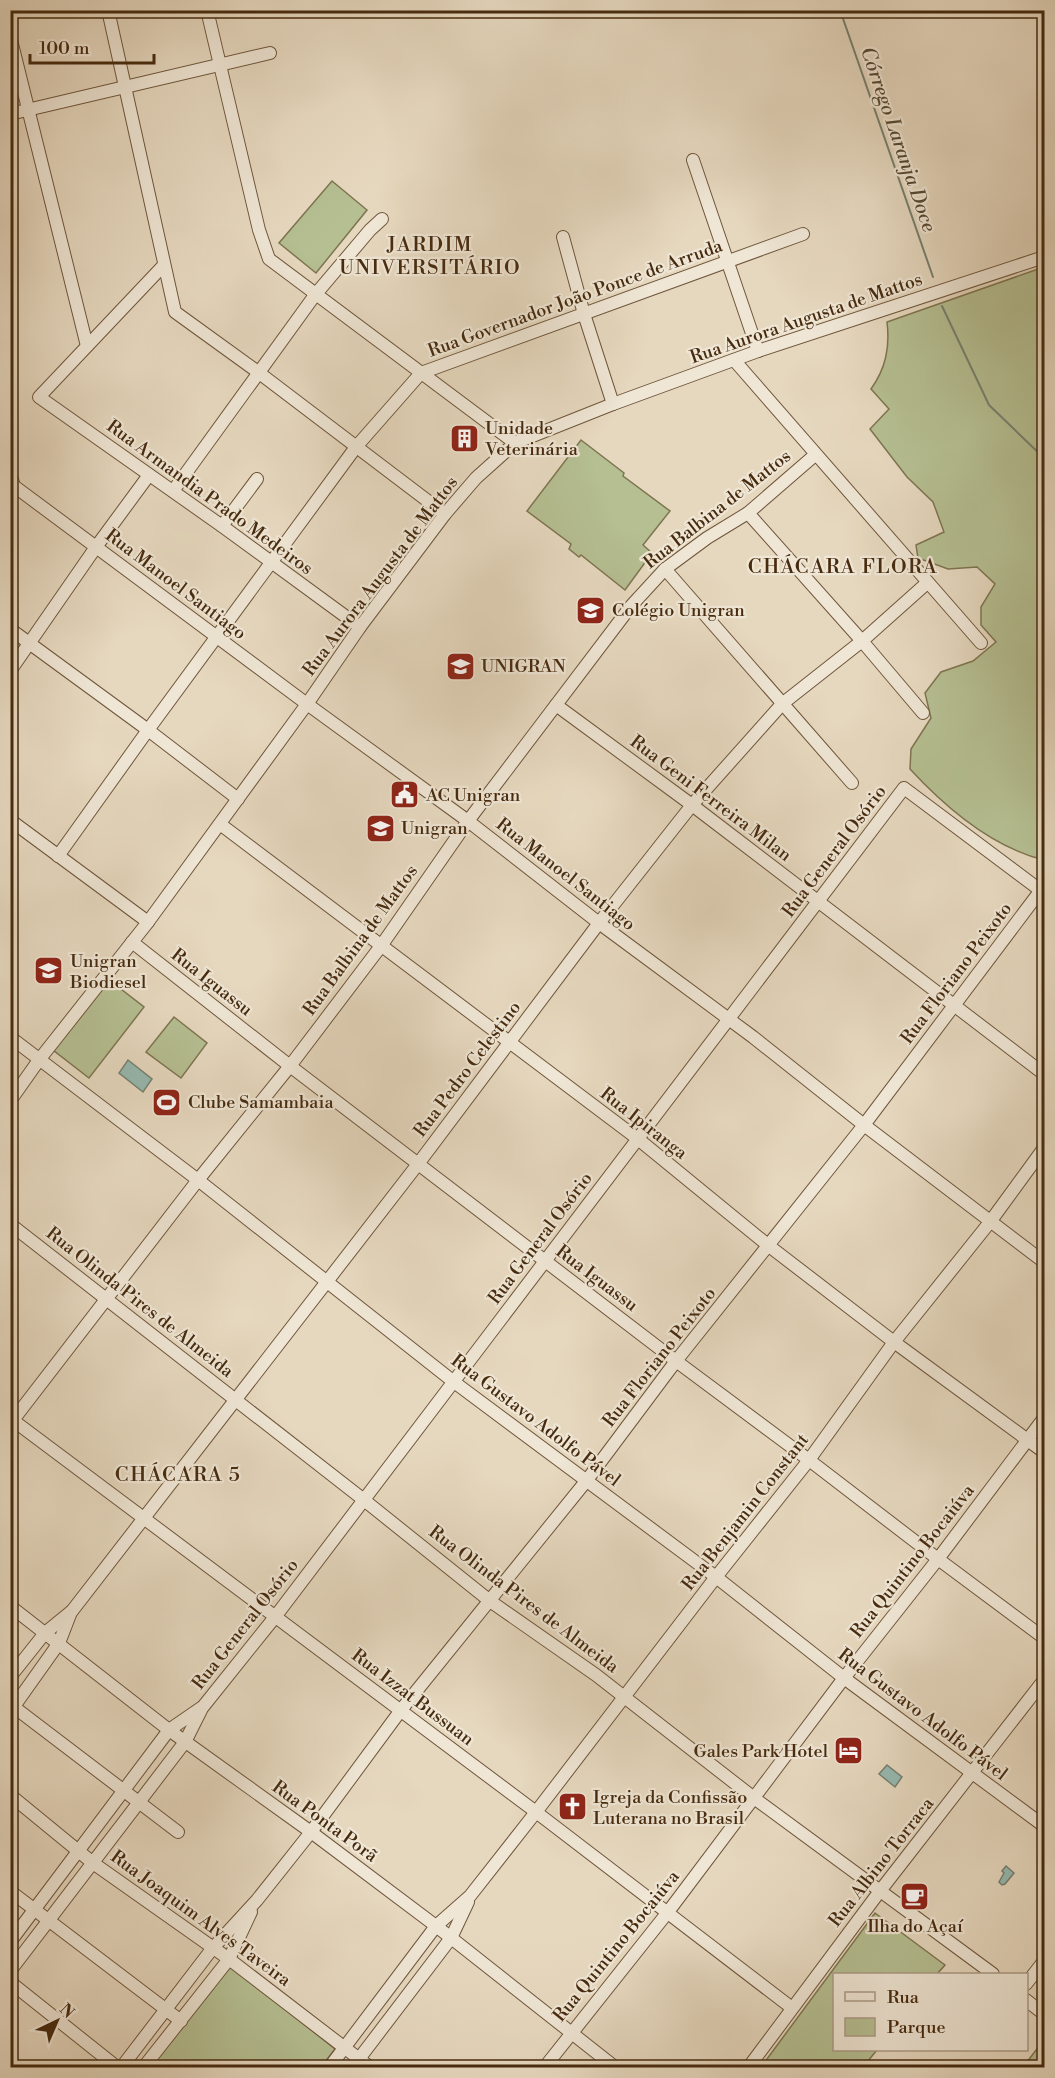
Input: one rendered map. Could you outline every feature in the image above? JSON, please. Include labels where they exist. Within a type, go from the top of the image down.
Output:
[{"type":"street","points":[[108,10],[175,312],[445,514]]},
{"type":"street","points":[[207,10],[268,259],[515,443]]},
{"type":"street","points":[[10,36],[87,346]]},
{"type":"street","points":[[10,114],[270,52]]},
{"type":"street","points":[[693,160],[758,351]]},
{"type":"street","points":[[173,491],[315,295],[382,219]]},
{"type":"street","name":"Rua Governador João Ponce de Arruda","points":[[58,856],[356,447],[421,373],[803,234]]},
{"type":"street","points":[[563,237],[584,314],[613,404]]},
{"type":"street","name":"Rua Aurora Augusta de Mattos","points":[[10,1101],[39,1060],[148,922],[307,704],[360,627],[445,514],[476,478],[515,443],[758,351],[1044,257]]},
{"type":"street","points":[[87,346],[163,266]]},
{"type":"street","name":"Rua Armandia Prado Medeiros","points":[[87,346],[39,397],[360,627]]},
{"type":"street","points":[[734,360],[981,643]]},
{"type":"street","name":"Rua Balbina de Mattos","points":[[12,1421],[198,1180],[290,1066],[381,946],[468,821],[631,606],[665,569],[707,538],[748,513],[815,455]]},
{"type":"street","points":[[10,671],[149,475]]},
{"type":"street","points":[[222,526],[257,479]]},
{"type":"street","name":"Rua Manoel Santiago","points":[[12,481],[218,638],[468,821],[598,923],[1044,1262]]},
{"type":"street","points":[[748,513],[862,640],[923,713]]},
{"type":"street","points":[[665,569],[852,783]]},
{"type":"street","name":"Rua Pedro Celestino","points":[[10,1677],[45,1633],[72,1611],[418,1164],[598,923],[692,805],[782,704],[862,640],[927,583]]},
{"type":"street","points":[[10,629],[238,799]]},
{"type":"street","name":"Rua Geni Ferreira Milan","points":[[556,705],[692,805],[1044,1074]]},
{"type":"street","name":"Rua General Osório","points":[[10,1971],[185,1742],[202,1707],[275,1617],[904,788],[1043,892]]},
{"type":"street","points":[[10,820],[148,922]]},
{"type":"street","name":"Rua Ipiranga","points":[[220,824],[638,1139],[769,1246],[894,1342],[1044,1452]]},
{"type":"street","name":"Rua Floriano Peixoto","points":[[119,2067],[212,1949],[257,1900],[401,1710],[587,1480],[676,1361],[864,1125],[953,1005],[1043,892]]},
{"type":"street","name":"Rua Iguassu","points":[[132,942],[290,1066],[676,1361],[1044,1638]]},
{"type":"street","name":"Rua Gustavo Adolfo Pável","points":[[10,1037],[198,1180],[454,1382],[716,1577],[844,1678],[1044,1826]]},
{"type":"street","name":"Rua Benjamin Constant","points":[[329,2067],[436,1926],[470,1896],[536,1812],[809,1460],[894,1342],[990,1222],[1044,1148]]},
{"type":"street","name":"Rua Olinda Pires de Almeida","points":[[10,1224],[236,1399],[490,1601],[625,1697],[754,1798],[992,1973]]},
{"type":"street","name":"Rua Quintino Bocaiúva","points":[[544,2067],[668,1912],[1044,1418]]},
{"type":"street","name":"Rua Izzat Bussuan","points":[[12,1421],[401,1710],[792,2008]]},
{"type":"street","name":"Rua Ponta Porã","points":[[10,1606],[169,1730],[436,1926],[616,2067]]},
{"type":"street","name":"Rua Pedro Celestino","points":[[12,1708],[59,1643],[72,1611]]},
{"type":"street","name":"Rua Albino Torraca","points":[[748,2067],[880,1891],[1044,1680]]},
{"type":"street","name":"Rua General Osório","points":[[10,1941],[169,1730],[202,1707]]},
{"type":"street","points":[[12,1708],[178,1832]]},
{"type":"street","name":"Rua Joaquim Alves Taveira","points":[[10,1796],[93,1863],[229,1959],[344,2047],[356,2063],[372,2067]]},
{"type":"street","points":[[10,1891],[181,2021]]},
{"type":"street","name":"Rua Benjamin Constant","points":[[356,2063],[451,1938],[470,1896]]},
{"type":"street","name":"Rua Floriano Peixoto","points":[[142,2067],[229,1959],[257,1900]]},
{"type":"street","points":[[1028,1981],[1044,1961]]},
{"type":"street","points":[[10,1982],[119,2067]]},
{"type":"street","points":[[1028,2002],[1044,2014]]},
{"type":"green space","points":[[332,181],[367,210],[316,273],[279,243]]},
{"type":"green space","points":[[1044,267],[1044,860],[1006,846],[988,836],[954,812],[910,769],[911,749],[931,718],[925,693],[941,672],[973,661],[996,642],[981,625],[981,607],[995,584],[977,567],[948,569],[918,558],[916,545],[944,532],[933,502],[907,477],[870,429],[889,409],[871,389],[886,357],[887,322]]},
{"type":"green space","points":[[581,440],[624,473],[623,476],[670,511],[643,545],[652,553],[625,590],[581,555],[579,557],[569,549],[571,544],[527,511]]},
{"type":"green space","points":[[108,979],[144,1007],[89,1078],[53,1050]]},
{"type":"green space","points":[[174,1017],[207,1043],[181,1078],[146,1052]]},
{"type":"green space","points":[[875,1913],[945,1965],[938,1973],[833,1973],[833,2051],[876,2051],[863,2067],[761,2067]]},
{"type":"green space","points":[[230,1965],[335,2049],[321,2067],[148,2068]]},
{"type":"green space","points":[[1043,2041],[1044,2067],[1023,2067]]},
{"type":"water","points":[[128,1060],[152,1079],[143,1092],[119,1073]]},
{"type":"water","points":[[887,1765],[902,1777],[895,1787],[879,1774]]},
{"type":"water","points":[[1006,1866],[1014,1873],[1002,1885],[999,1882]]},
{"type":"waterway","name":"Córrego Laranja Doce","points":[[840,10],[933,277]]},
{"type":"waterway","name":"Córrego Laranja Doce","points":[[942,306],[989,405],[1044,458]]},
{"type":"place","name":"Unidade Veterinária","points":[[464,438]]},
{"type":"place","name":"Colégio Unigran","points":[[591,610]]},
{"type":"place","name":"UNIGRAN","points":[[460,666]]},
{"type":"place","name":"AC Unigran","points":[[405,795]]},
{"type":"place","name":"Unigran","points":[[380,828]]},
{"type":"place","name":"Unigran Biodiesel","points":[[49,971]]},
{"type":"place","name":"Clube Samambaia","points":[[167,1102]]},
{"type":"place","name":"Gales Park Hotel","points":[[849,1751]]},
{"type":"place","name":"Igreja da Confissão Luterana no Brasil","points":[[572,1807]]},
{"type":"place","name":"Ilha do Açaí","points":[[915,1897]]},
{"type":"district","name":"JARDIM UNIVERSITÁRIO","points":[[430,256]]},
{"type":"district","name":"CHÁCARA FLORA","points":[[843,566]]},
{"type":"district","name":"CHÁCARA 5","points":[[178,1474]]}]
